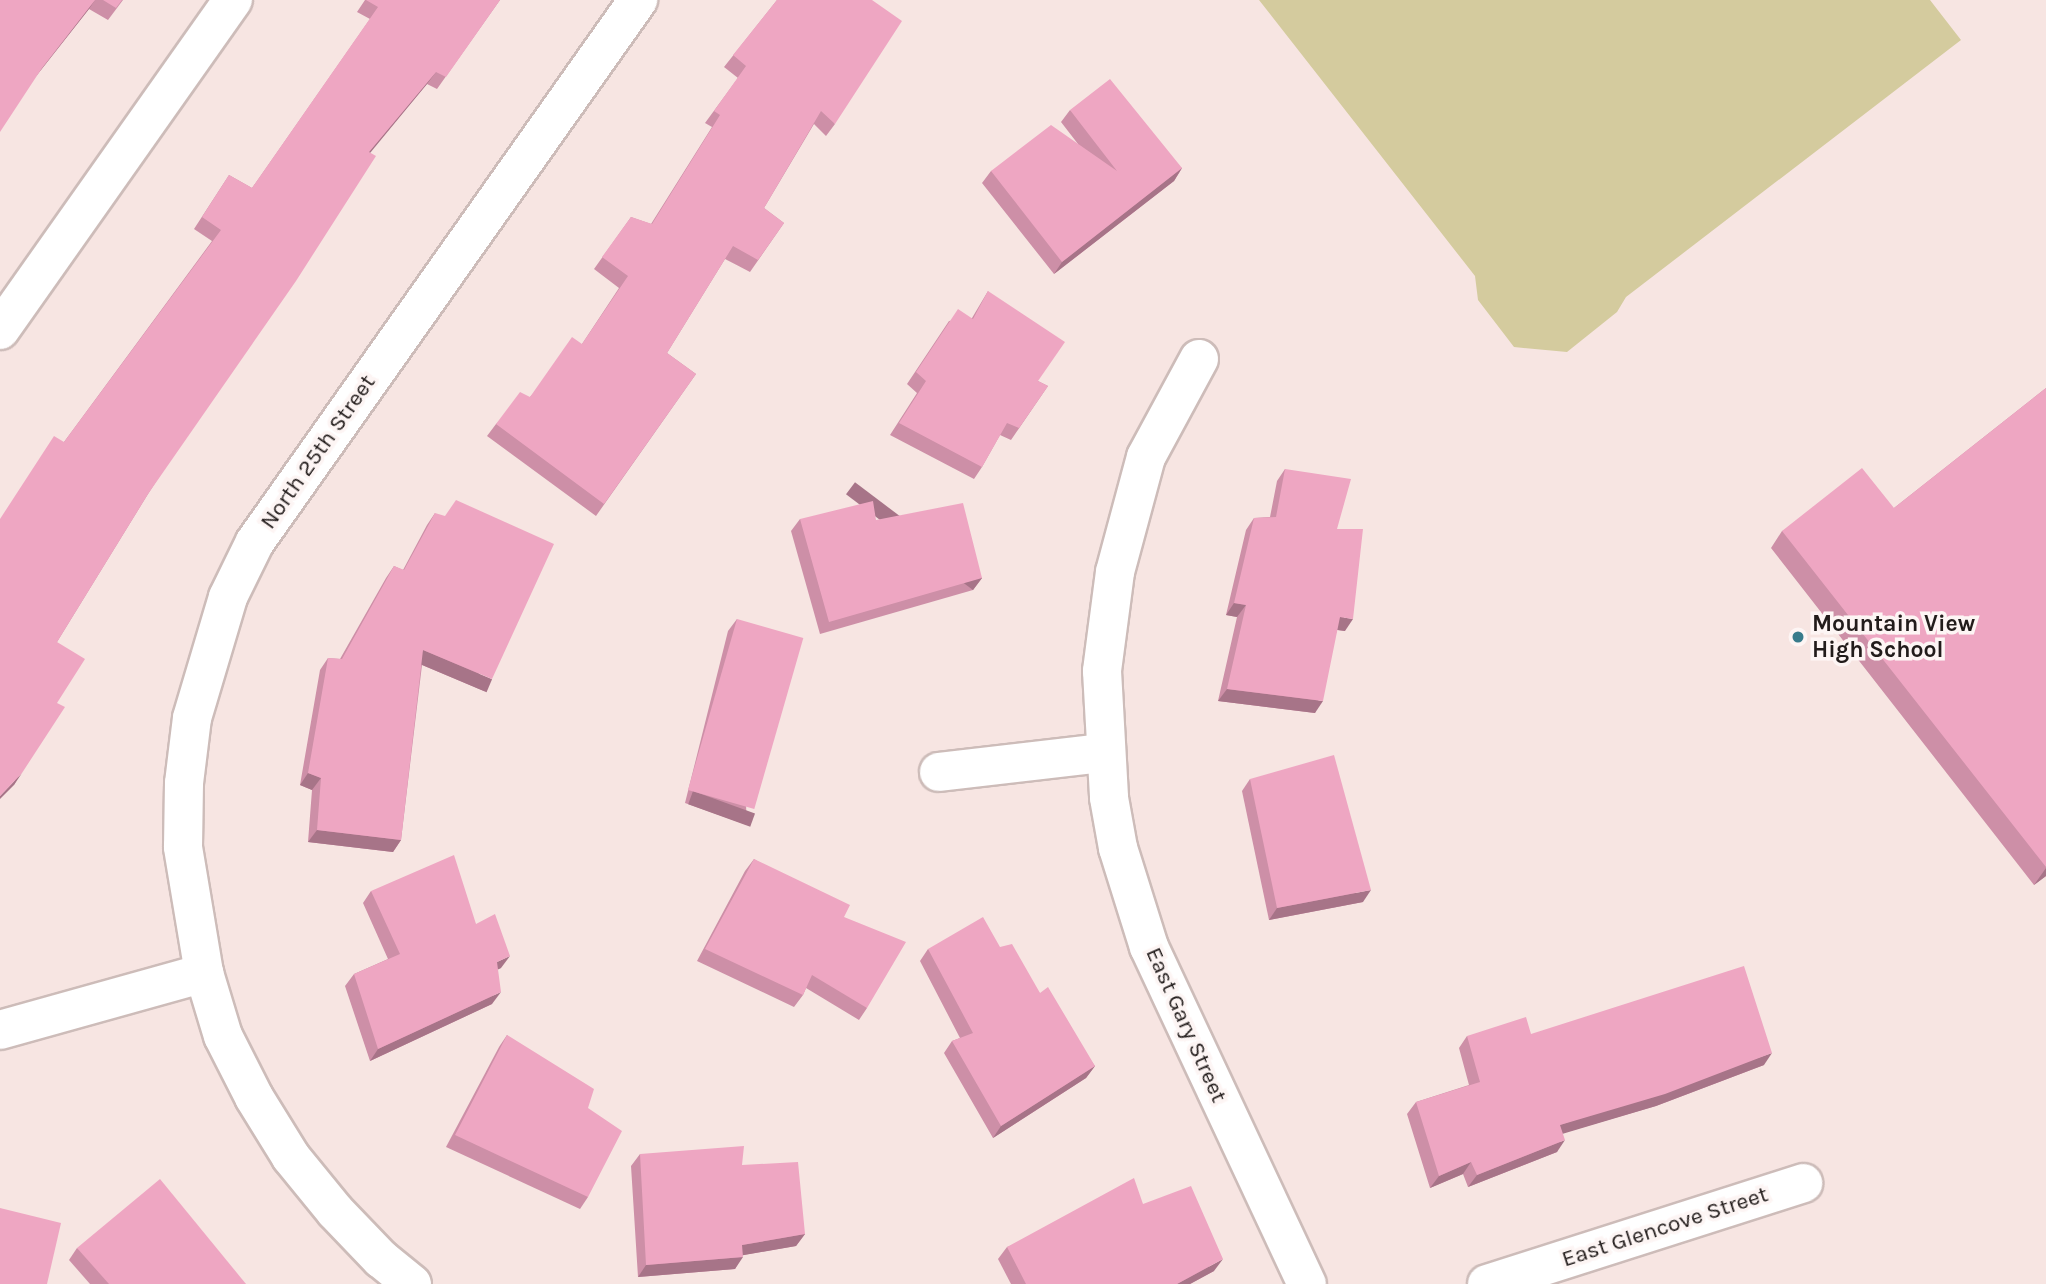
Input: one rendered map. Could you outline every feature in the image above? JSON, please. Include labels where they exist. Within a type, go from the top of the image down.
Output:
[{"type":"street","points":[[0,330],[233,0]]},
{"type":"street","name":"North 25th Street","points":[[412,1284],[344,1221],[291,1157],[223,1036],[204,973],[183,847],[184,783],[192,718],[228,597],[255,542],[638,0]]},
{"type":"street","name":"East Gary Street","points":[[1199,359],[1146,457],[1127,516],[1105,624],[1104,754],[1118,848],[1149,947],[1307,1284]]},
{"type":"street","points":[[939,772],[1104,754]]},
{"type":"street","points":[[0,1030],[204,973]]},
{"type":"street","name":"East Glencove Street","points":[[1487,1284],[1803,1183]]},
{"type":"shaded area","points":[[1259,0],[1930,0],[1961,40],[1626,297],[1617,312],[1567,352],[1514,347],[1478,300],[1475,276]]},
{"type":"building","points":[[0,0],[95,0],[42,68],[0,132]]},
{"type":"building","points":[[103,0],[122,0],[116,8]]},
{"type":"building","points":[[366,0],[500,0],[446,77],[436,72],[369,152],[376,156],[296,281],[148,494],[57,642],[85,659],[57,703],[65,707],[22,773],[0,796],[0,519],[54,436],[64,442],[221,230],[202,217],[229,175],[252,188],[378,7]]},
{"type":"building","points":[[777,0],[872,0],[902,21],[835,124],[821,111],[764,208],[784,223],[758,260],[733,246],[667,353],[696,374],[604,504],[496,424],[520,392],[530,397],[572,337],[582,344],[628,276],[602,257],[631,217],[652,224],[720,115],[714,111],[746,66],[733,55]]},
{"type":"building","points":[[1110,79],[1182,168],[1062,262],[991,171],[1051,125],[1117,171],[1070,110]]},
{"type":"building","points":[[988,291],[1065,342],[1038,381],[1048,386],[1019,428],[1007,423],[982,467],[899,423],[926,381],[916,372],[958,309],[973,319]]},
{"type":"building","points":[[2046,388],[2046,867],[1782,531],[1862,468],[1894,508]]},
{"type":"building","points":[[1285,469],[1351,479],[1337,529],[1363,529],[1353,619],[1340,617],[1323,701],[1227,689],[1246,605],[1234,603],[1254,518],[1276,517]]},
{"type":"building","points":[[456,500],[554,544],[492,679],[423,650],[401,840],[317,830],[321,778],[308,773],[328,658],[342,659],[394,566],[404,570],[435,513],[445,516]]},
{"type":"building","points":[[873,501],[876,520],[963,503],[982,578],[829,622],[800,519]]},
{"type":"building","points":[[737,619],[803,638],[754,809],[688,790]]},
{"type":"building","points":[[1334,755],[1371,890],[1277,908],[1250,779]]},
{"type":"building","points":[[454,855],[476,924],[495,914],[510,956],[497,962],[501,992],[378,1049],[354,974],[400,954],[371,891]]},
{"type":"building","points":[[754,859],[850,905],[844,917],[906,942],[867,1008],[812,975],[803,995],[705,949]]},
{"type":"building","points":[[983,917],[1000,947],[1012,944],[1040,993],[1048,987],[1095,1066],[1001,1126],[952,1041],[973,1033],[928,949]]},
{"type":"building","points":[[1744,966],[1772,1053],[1665,1094],[1560,1125],[1565,1140],[1477,1175],[1471,1162],[1439,1176],[1416,1102],[1480,1082],[1467,1036],[1526,1017],[1531,1034]]},
{"type":"building","points":[[507,1035],[594,1089],[588,1108],[622,1131],[588,1197],[455,1135]]},
{"type":"building","points":[[744,1146],[742,1165],[798,1162],[805,1234],[742,1245],[743,1257],[646,1265],[640,1154]]},
{"type":"building","points":[[1134,1178],[1143,1204],[1191,1186],[1223,1259],[1177,1284],[1026,1284],[1007,1247]]},
{"type":"building","points":[[160,1179],[246,1284],[109,1284],[77,1248]]},
{"type":"building","points":[[0,1208],[61,1223],[47,1284],[0,1284]]},
{"type":"place","name":"Mountain View High School","points":[[1798,637]]}]
